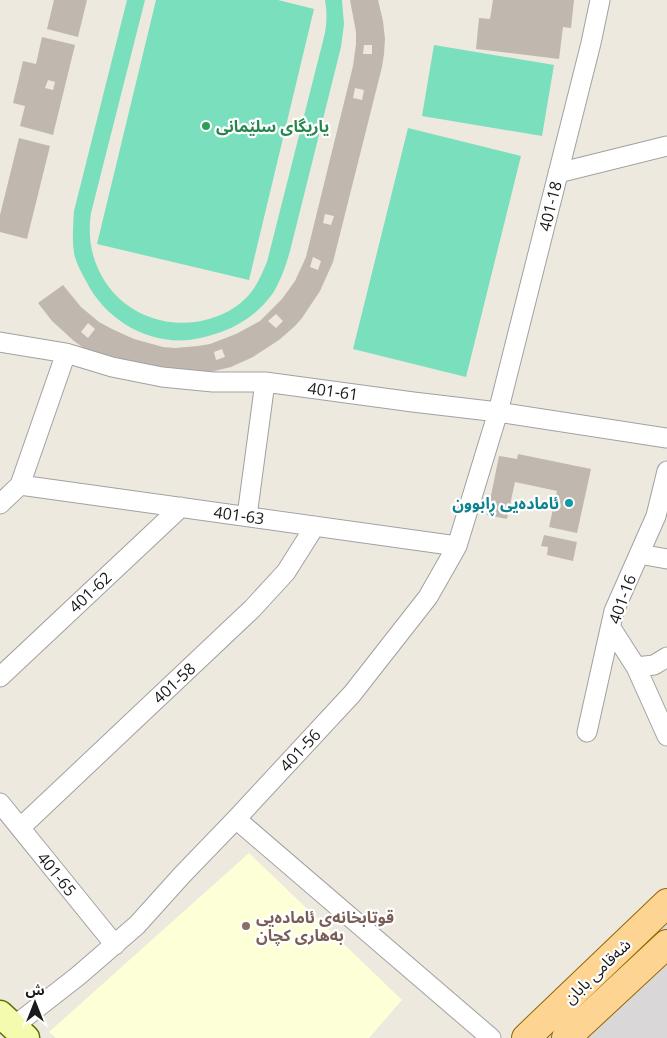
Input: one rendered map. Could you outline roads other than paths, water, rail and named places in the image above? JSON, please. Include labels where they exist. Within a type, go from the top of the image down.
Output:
[{"type":"main road","name":"شەقامی بابان","points":[[526,1038],[667,903]]},
{"type":"main road","name":"شەقامی بابان","points":[[566,1038],[667,944]]},
{"type":"street","name":"401-18","points":[[498,412],[591,44],[600,0]]},
{"type":"street","points":[[558,173],[667,146]]},
{"type":"street","name":"401-61","points":[[0,342],[66,353],[112,367],[162,376],[213,382],[265,382],[498,412],[667,438]]},
{"type":"street","points":[[0,504],[20,485],[66,353]]},
{"type":"street","points":[[247,516],[265,382]]},
{"type":"street","name":"401-56","points":[[13,1026],[78,976],[137,925],[352,694],[428,597],[457,546],[498,412]]},
{"type":"street","name":"401-16","points":[[587,732],[614,612],[656,516],[667,470]]},
{"type":"street","name":"401-63","points":[[20,485],[457,546]]},
{"type":"street","name":"401-62","points":[[0,677],[180,507]]},
{"type":"street","name":"401-58","points":[[20,828],[252,609],[286,572],[315,526]]},
{"type":"street","points":[[639,554],[667,559]]},
{"type":"street","points":[[611,628],[636,666],[667,736]]},
{"type":"street","points":[[636,666],[654,665],[667,657]]},
{"type":"street","name":"401-65","points":[[0,803],[115,945]]},
{"type":"street","points":[[236,819],[491,1038]]},
{"type":"place","name":"یاریگای سلێمانی","points":[[206,126]]},
{"type":"place","name":"ئامادەیی ڕابوون","points":[[569,503]]},
{"type":"place","name":"قوتابخانەی ئامادەیی بەهاری کچان","points":[[246,926]]}]
